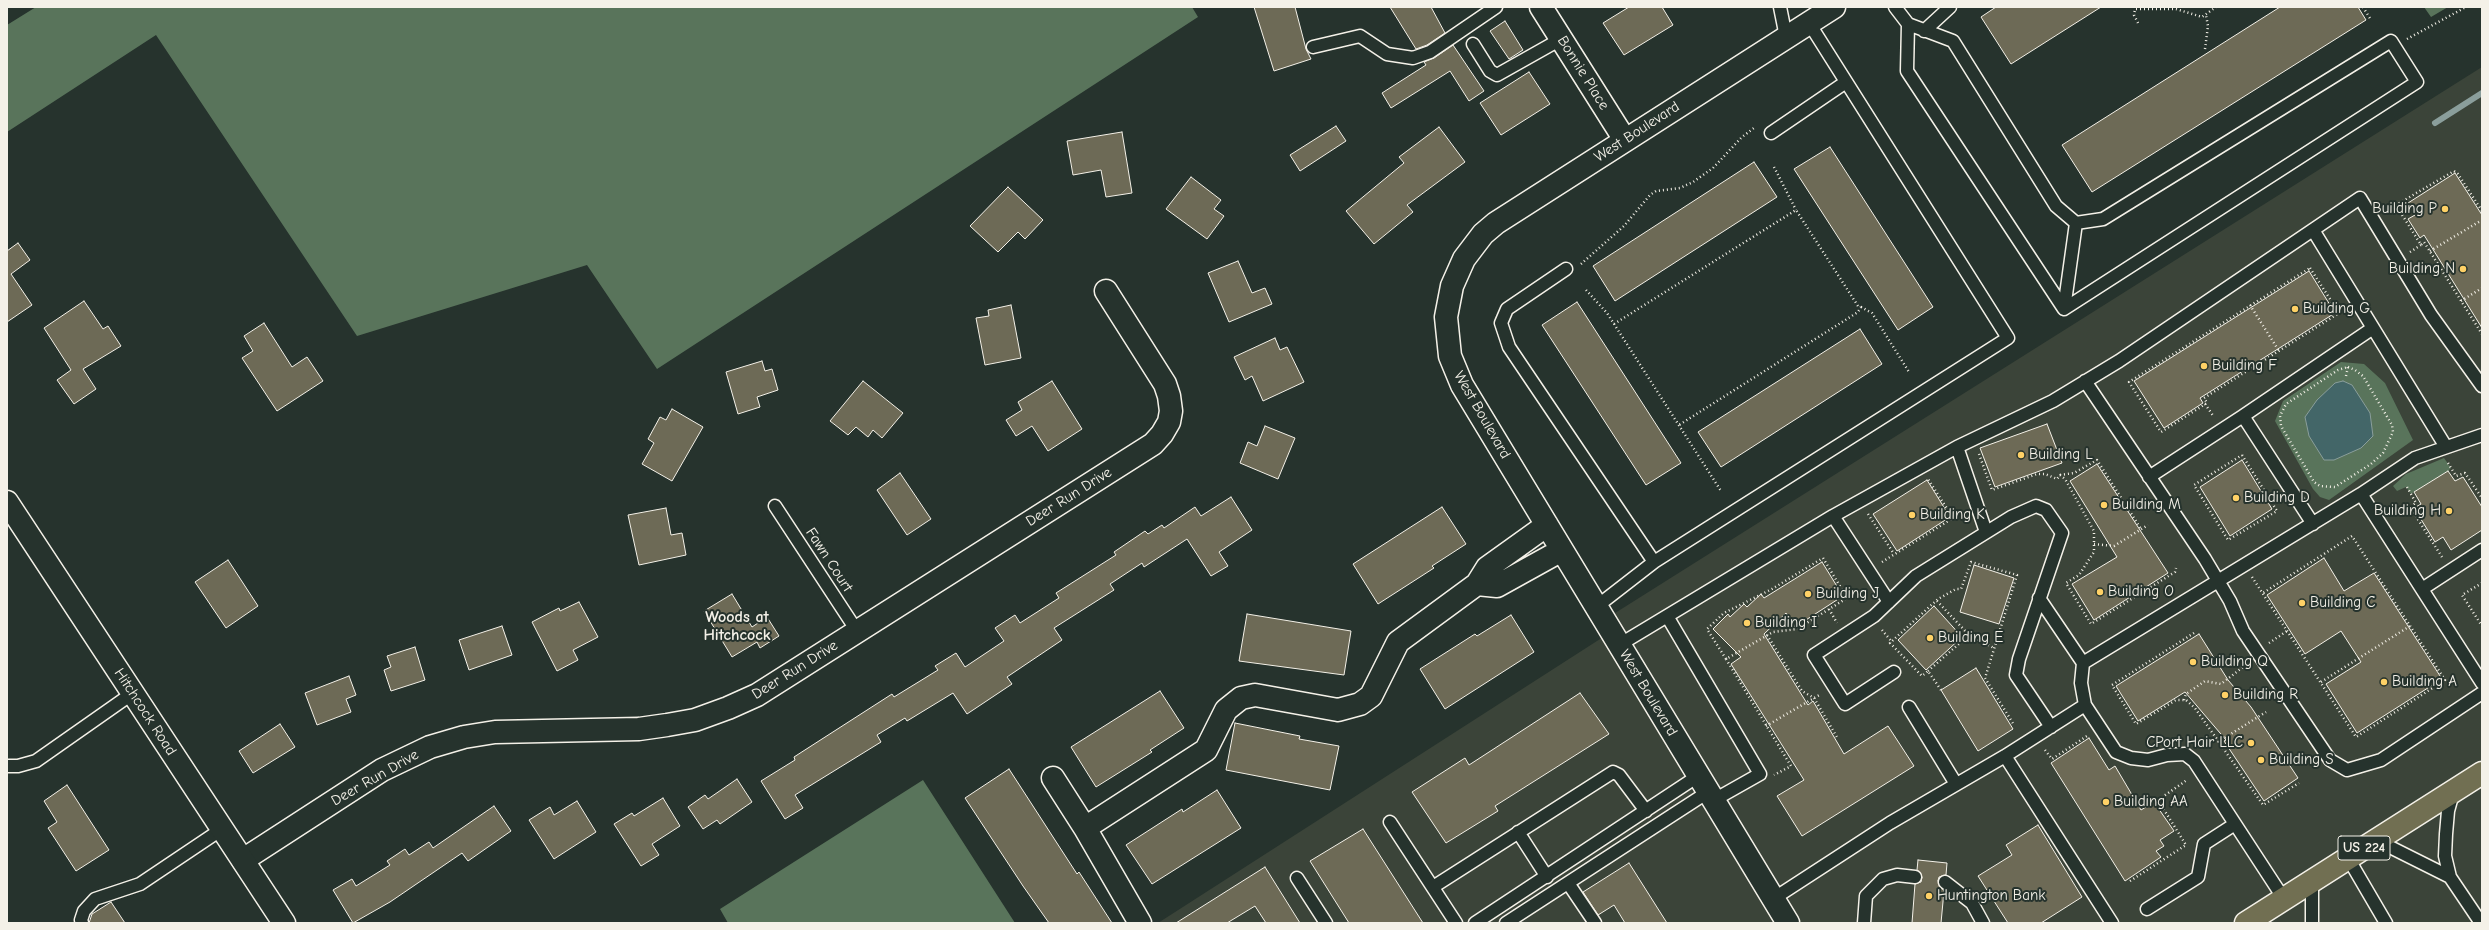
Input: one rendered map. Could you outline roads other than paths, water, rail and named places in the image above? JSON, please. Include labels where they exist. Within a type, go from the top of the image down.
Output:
[{"type":"main road","name":"US 224","points":[[2253,921],[2284,899],[2482,772]]},
{"type":"street","name":"Bonnie Place","points":[[1541,7],[1625,140]]},
{"type":"street","name":"West Boulevard","points":[[1786,922],[1456,373],[1446,331],[1448,300],[1464,259],[1483,234],[1496,223],[1809,23],[1830,8]]},
{"type":"street","name":"Deer Run Drive","points":[[243,860],[382,770],[430,747],[464,737],[495,732],[639,729],[694,720],[728,708],[757,695],[1153,444],[1162,434],[1169,422],[1171,411],[1167,390],[1106,290]]},
{"type":"street","name":"Hitchcock Road","points":[[7,502],[284,923]]},
{"type":"street","points":[[1085,828],[1206,750],[1226,710],[1241,698],[1255,695],[1338,710],[1360,704],[1371,696],[1398,642],[1477,584],[1487,568],[1547,525]]},
{"type":"street","points":[[1477,584],[1497,586],[1562,550]]},
{"type":"street","points":[[1053,778],[1085,828],[1140,923]]},
{"type":"lane","points":[[1313,47],[1360,36],[1387,54],[1413,58],[1430,52],[1496,7]]},
{"type":"lane","points":[[1780,7],[1786,37]]},
{"type":"lane","points":[[1895,7],[1908,24],[1953,41],[2056,206],[2076,223],[2103,219],[2391,41],[2418,82],[2064,309]]},
{"type":"lane","points":[[1924,31],[1950,7]]},
{"type":"lane","points":[[1596,607],[1654,562],[2008,338],[1809,23]]},
{"type":"lane","points":[[1908,24],[1907,71],[2064,309]]},
{"type":"lane","points":[[1473,44],[1490,71],[1497,74],[1561,39]]},
{"type":"lane","points":[[1771,133],[1846,82]]},
{"type":"lane","points":[[1619,645],[1833,516],[1957,447],[2053,401],[2360,198],[2431,316],[2482,386]]},
{"type":"lane","points":[[2064,309],[2076,223]]},
{"type":"lane","points":[[2313,230],[2446,447]]},
{"type":"lane","points":[[1566,269],[1508,309],[1501,323],[1509,347],[1654,562]]},
{"type":"lane","points":[[2149,477],[2243,416],[2373,328]]},
{"type":"lane","points":[[2085,381],[2219,581],[2243,631],[2330,760],[2347,770],[2380,760],[2482,693]]},
{"type":"lane","points":[[2243,416],[2312,524]]},
{"type":"lane","points":[[2083,663],[2312,524],[2415,458],[2482,435]]},
{"type":"lane","points":[[1957,447],[1986,532]]},
{"type":"lane","points":[[2360,494],[2482,683]]},
{"type":"lane","name":"Fawn Court","points":[[775,506],[857,631]]},
{"type":"lane","points":[[1894,672],[1845,704],[1814,655],[1874,616],[1916,576],[2011,517],[2036,506],[2046,510],[2062,533],[2019,659],[2016,675],[2051,727]]},
{"type":"lane","points":[[1833,516],[1889,602]]},
{"type":"lane","points":[[2422,589],[2482,550]]},
{"type":"lane","points":[[2039,598],[2083,663],[2081,683],[2085,705],[2116,752],[2131,758],[2148,760],[2171,754],[2184,754],[2194,761],[2284,899]]},
{"type":"lane","points":[[1475,923],[1646,811],[1707,789],[1760,774],[1667,616]]},
{"type":"lane","points":[[7,766],[18,766],[36,760],[133,693]]},
{"type":"lane","points":[[1773,899],[1890,823],[2005,756],[2085,705]]},
{"type":"lane","points":[[1909,708],[1956,784]]},
{"type":"lane","points":[[2005,756],[2107,921]]},
{"type":"lane","points":[[1433,887],[1613,772],[1619,774],[1646,811]]},
{"type":"lane","points":[[1506,923],[1707,789]]},
{"type":"lane","points":[[2454,790],[2448,811],[2445,856],[2450,877],[2481,923]]},
{"type":"lane","points":[[1390,822],[1456,923]]},
{"type":"lane","points":[[2147,909],[2198,877],[2204,844],[2235,824]]},
{"type":"lane","points":[[82,923],[81,920],[84,911],[95,899],[140,884],[222,829]]},
{"type":"lane","points":[[1518,832],[1547,877]]},
{"type":"lane","points":[[2373,842],[2386,845],[2450,877]]},
{"type":"lane","points":[[2348,858],[2385,922]]},
{"type":"lane","points":[[1864,923],[1866,896],[1883,879],[1897,875],[1915,877]]},
{"type":"lane","points":[[1297,878],[1326,923]]},
{"type":"lane","points":[[2312,881],[2312,923]]},
{"type":"lane","points":[[1945,882],[1972,903],[1983,923]]},
{"type":"lane","points":[[1568,883],[1595,923]]},
{"type":"water","points":[[2343,381],[2352,385],[2370,413],[2373,436],[2361,448],[2334,460],[2324,460],[2309,436],[2305,417],[2317,400],[2335,383]]},
{"type":"waterway","points":[[2435,123],[2482,93]]},
{"type":"place","name":"Building P","points":[[2445,209]]},
{"type":"place","name":"Building N","points":[[2463,269]]},
{"type":"place","name":"Building G","points":[[2295,309]]},
{"type":"place","name":"Building F","points":[[2204,366]]},
{"type":"place","name":"Building L","points":[[2021,455]]},
{"type":"place","name":"Building D","points":[[2236,498]]},
{"type":"place","name":"Building M","points":[[2104,505]]},
{"type":"place","name":"Building H","points":[[2449,511]]},
{"type":"place","name":"Building K","points":[[1912,515]]},
{"type":"place","name":"Building O","points":[[2100,592]]},
{"type":"place","name":"Building J","points":[[1808,594]]},
{"type":"place","name":"Building C","points":[[2302,603]]},
{"type":"place","name":"Building I","points":[[1747,623]]},
{"type":"place","name":"Building E","points":[[1930,638]]},
{"type":"place","name":"Building Q","points":[[2193,662]]},
{"type":"place","name":"Building A","points":[[2384,682]]},
{"type":"place","name":"Building R","points":[[2225,695]]},
{"type":"place","name":"CPort Hair LLC","points":[[2251,743]]},
{"type":"place","name":"Building S","points":[[2261,760]]},
{"type":"place","name":"Building AA","points":[[2106,802]]},
{"type":"place","name":"Huntington Bank","points":[[1929,896]]},
{"type":"district","name":"Woods at Hitchcock","points":[[737,626]]}]
